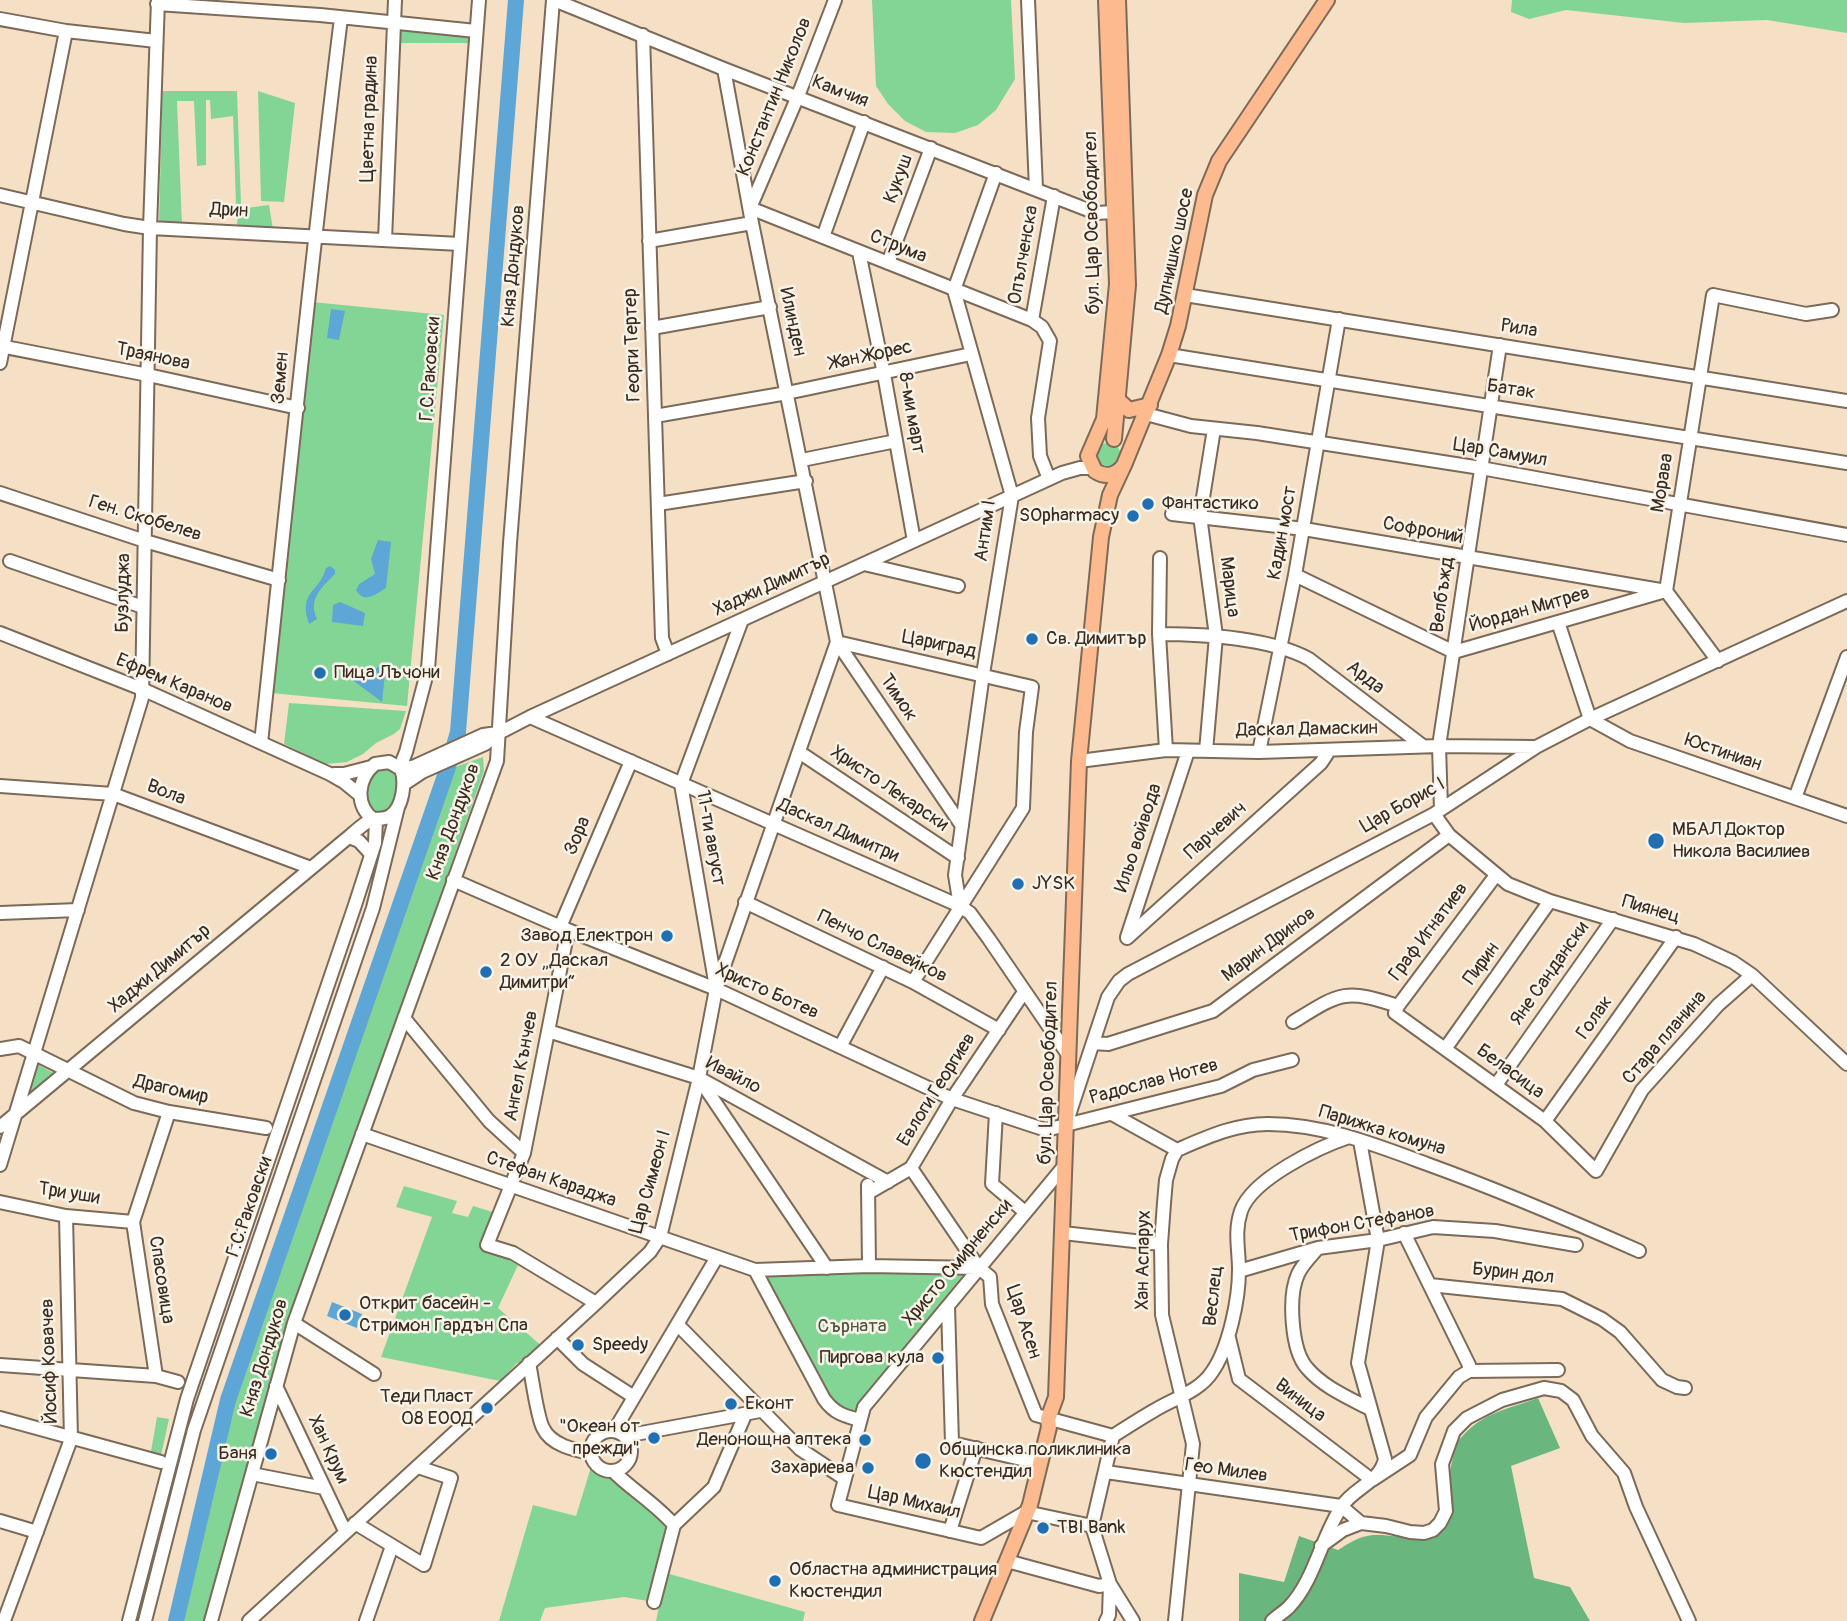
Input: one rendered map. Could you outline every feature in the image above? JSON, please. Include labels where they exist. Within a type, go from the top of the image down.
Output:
[{"type":"main road","name":"бул. Цар Освободител","points":[[1092,446],[1104,419],[1110,380],[1117,284],[1105,0]]},
{"type":"main road","name":"бул. Цар Освободител","points":[[1116,440],[1128,285],[1118,0]]},
{"type":"main road","name":"Дупнишко шосе","points":[[1105,514],[1114,484],[1169,355],[1185,295],[1205,195],[1219,160],[1327,0]]},
{"type":"main road","points":[[1118,400],[1129,410],[1148,409]]},
{"type":"main road","points":[[1116,440],[1148,409]]},
{"type":"main road","points":[[1095,470],[1114,474],[1125,463],[1124,448],[1116,440],[1104,438],[1092,446],[1089,460],[1104,495],[1105,514]]},
{"type":"main road","name":"бул. Цар Освободител","points":[[982,1621],[1026,1512],[1049,1427],[1048,1419],[1056,1398],[1079,761],[1105,514]]},
{"type":"main road","points":[[1026,1512],[1025,1504],[1034,1462],[1043,1426],[1048,1419]]},
{"type":"street","points":[[320,0],[320,15]]},
{"type":"street","name":"Цветна градина","points":[[385,240],[395,0]]},
{"type":"street","name":"Г.С.Раковски","points":[[400,768],[428,669],[479,0]]},
{"type":"street","name":"Камчия","points":[[554,0],[1096,213],[1114,212]]},
{"type":"street","name":"Княз Дондуков","points":[[211,1621],[294,1323],[497,761],[510,543],[554,0]]},
{"type":"street","name":"Константин Николов","points":[[750,208],[835,0]]},
{"type":"street","name":"Опълченска","points":[[1028,0],[1036,189]]},
{"type":"street","points":[[158,2],[476,31]]},
{"type":"street","name":"Бузлуджа","points":[[0,1166],[142,698],[150,228],[158,2]]},
{"type":"street","name":"Земен","points":[[261,743],[298,408],[313,236],[341,18]]},
{"type":"street","points":[[0,19],[66,32],[156,41]]},
{"type":"street","points":[[0,363],[66,32]]},
{"type":"street","name":"Георги Тертер","points":[[643,35],[662,638],[668,654]]},
{"type":"street","name":"Илинден","points":[[724,69],[752,223],[826,581]]},
{"type":"street","points":[[823,237],[864,122]]},
{"type":"street","name":"Кукуш","points":[[888,263],[931,148]]},
{"type":"street","points":[[954,290],[996,173]]},
{"type":"street","name":"Дрин","points":[[0,195],[150,228],[460,244]]},
{"type":"street","name":"Опълченска","points":[[1049,479],[1040,456],[1038,418],[1050,341],[1042,327],[1032,320],[1054,196]]},
{"type":"street","name":"Струма","points":[[750,208],[1032,320]]},
{"type":"street","points":[[649,241],[752,223]]},
{"type":"street","name":"8-ми март","points":[[859,252],[914,541]]},
{"type":"street","name":"Антим I","points":[[954,290],[1012,496],[962,826],[956,875],[960,906]]},
{"type":"street","name":"Рила","points":[[1185,295],[1847,401]]},
{"type":"street","name":"Морава","points":[[1666,591],[1713,295],[1806,314],[1832,310]]},
{"type":"street","points":[[652,328],[770,307]]},
{"type":"street","name":"Кадин мост","points":[[1259,752],[1304,529],[1339,319]]},
{"type":"street","name":"Велбъжд","points":[[1437,812],[1439,746],[1500,345]]},
{"type":"street","name":"Траянова","points":[[2,347],[148,374],[298,408]]},
{"type":"street","name":"Жан Жорес","points":[[655,416],[787,393],[971,354]]},
{"type":"street","name":"Батак","points":[[1169,355],[1847,463]]},
{"type":"street","name":"Цар Самуил","points":[[1148,409],[1191,426],[1318,442],[1481,468],[1847,535]]},
{"type":"street","name":"Марица","points":[[1206,751],[1216,636],[1200,516],[1214,429]]},
{"type":"street","points":[[802,460],[896,441]]},
{"type":"street","points":[[1062,473],[1092,446]]},
{"type":"street","points":[[1062,473],[1080,468],[1095,470]]},
{"type":"street","name":"Хаджи Димитър","points":[[421,768],[1062,473]]},
{"type":"street","points":[[658,504],[806,481]]},
{"type":"street","name":"Ген. Скобелев","points":[[0,493],[145,541],[279,580]]},
{"type":"street","name":"Софроний","points":[[1172,514],[1304,529],[1666,591]]},
{"type":"street","points":[[1160,558],[1159,635],[1166,750]]},
{"type":"street","points":[[10,561],[143,607]]},
{"type":"street","points":[[864,564],[958,586]]},
{"type":"street","name":"Йордан Митрев","points":[[1295,575],[1454,652],[1666,591]]},
{"type":"street","name":"Тимок","points":[[826,581],[837,642],[962,826]]},
{"type":"street","points":[[1666,591],[1718,661]]},
{"type":"street","name":"Цар Борис I","points":[[1066,1126],[1108,997],[1119,981],[1128,974],[1437,812],[1536,747],[1590,719],[1847,601]]},
{"type":"street","name":"11-ти август","points":[[716,989],[681,784],[742,620]]},
{"type":"street","points":[[1558,622],[1590,719]]},
{"type":"street","name":"Ефрем Каранов","points":[[0,634],[142,689],[330,774],[344,782],[360,799]]},
{"type":"street","name":"Арда","points":[[1159,635],[1216,636],[1294,651],[1309,659],[1423,746]]},
{"type":"street","name":"Цариград","points":[[837,642],[1031,687],[1023,808],[960,906]]},
{"type":"street","name":"Цар Симеон I","points":[[249,1621],[596,1303],[650,1252],[660,1237],[699,1078],[716,989],[837,642]]},
{"type":"street","points":[[1795,798],[1847,657]]},
{"type":"street","name":"Даскал Димитри","points":[[530,717],[960,906],[970,913],[989,939],[1069,1056]]},
{"type":"street","name":"Юстиниан","points":[[1590,719],[1630,741],[1847,816]]},
{"type":"street","points":[[371,854],[359,841],[347,838],[357,821],[363,781],[377,765],[408,745],[421,768]]},
{"type":"street","name":"Даскал Дамаскин","points":[[1079,761],[1166,750],[1259,752],[1423,746],[1536,747]]},
{"type":"street","name":"Ильо войвода","points":[[1127,938],[1188,751]]},
{"type":"street","name":"Парчевич","points":[[1127,938],[1321,763],[1329,751]]},
{"type":"street","name":"Христо Лекарски","points":[[799,752],[958,858]]},
{"type":"street","name":"Зора","points":[[564,928],[631,761]]},
{"type":"street","points":[[330,774],[344,774],[389,762],[400,768],[421,768]]},
{"type":"street","points":[[360,799],[366,814],[375,819],[389,817],[398,807],[404,784],[400,768]]},
{"type":"street","points":[[404,784],[421,768]]},
{"type":"street","name":"Вола","points":[[0,786],[113,794],[311,868]]},
{"type":"street","name":"Г.С.Раковски","points":[[145,1621],[194,1430],[373,908],[398,807]]},
{"type":"street","name":"Пиянец","points":[[1437,812],[1449,835],[1508,884],[1550,901],[1676,937],[1713,952],[1752,975],[1847,1064]]},
{"type":"street","name":"Г.С.Раковски","points":[[129,1621],[187,1399],[250,1220],[375,843],[375,819]]},
{"type":"street","name":"Хаджи Димитър","points":[[0,1127],[347,838],[375,819]]},
{"type":"street","name":"Марин Дринов","points":[[1093,1043],[1108,1044],[1213,1011],[1449,835]]},
{"type":"street","name":"Граф Игнатиев","points":[[1397,1009],[1496,876]]},
{"type":"street","name":"Христо Ботев","points":[[453,880],[716,989],[952,1099],[1046,1130],[1066,1126]]},
{"type":"street","name":"Пирин","points":[[1445,1049],[1550,901]]},
{"type":"street","name":"Пенчо Славейков","points":[[745,902],[913,982],[999,1030]]},
{"type":"street","points":[[913,982],[960,906]]},
{"type":"street","points":[[0,914],[78,910]]},
{"type":"street","name":"Яне Сандански","points":[[1496,1085],[1612,919]]},
{"type":"street","name":"Ангел Кънчев","points":[[564,928],[548,1031],[524,1153],[487,1245],[513,1253],[596,1303]]},
{"type":"street","name":"Голак","points":[[1545,1121],[1676,937]]},
{"type":"street","points":[[840,1047],[883,967]]},
{"type":"street","name":"Стара планина","points":[[1596,1171],[1642,1090],[1718,1005],[1752,975]]},
{"type":"street","name":"Евлоги Георгиев","points":[[869,1194],[911,1168],[952,1099],[1024,992]]},
{"type":"street","points":[[1293,1022],[1328,1001],[1344,995],[1373,998],[1397,1009]]},
{"type":"street","name":"Беласица","points":[[1397,1009],[1445,1049],[1545,1121],[1596,1171]]},
{"type":"street","points":[[404,1018],[489,1121],[524,1153]]},
{"type":"street","name":"Ивайло","points":[[548,1031],[699,1078],[888,1182]]},
{"type":"street","name":"Драгомир","points":[[0,1049],[19,1046],[117,1096],[169,1112],[267,1128]]},
{"type":"street","name":"Радослав Нотев","points":[[1066,1126],[1221,1086],[1253,1070],[1292,1060]]},
{"type":"street","points":[[699,1078],[827,1268]]},
{"type":"street","name":"Спасовица","points":[[156,1376],[133,1222],[169,1112]]},
{"type":"street","points":[[996,1113],[992,1184],[1025,1212]]},
{"type":"street","points":[[1112,1114],[1177,1150]]},
{"type":"street","name":"Парижка комуна","points":[[1177,1150],[1214,1133],[1247,1125],[1294,1125],[1354,1139],[1462,1177],[1639,1251]]},
{"type":"street","name":"Стефан Караджа","points":[[362,1135],[755,1270],[869,1265],[979,1268]]},
{"type":"street","points":[[1354,1139],[1378,1240],[1358,1363],[1385,1459],[1379,1474],[1372,1480]]},
{"type":"street","name":"Веслец","points":[[1114,1436],[1206,1380],[1213,1371],[1229,1338],[1239,1271],[1237,1232],[1242,1209],[1248,1200],[1276,1174],[1332,1143],[1354,1139]]},
{"type":"street","name":"Хан Аспарух","points":[[1175,1621],[1193,1444],[1162,1315],[1161,1244],[1166,1180],[1177,1150]]},
{"type":"street","name":"Христо Смирненски","points":[[838,1505],[864,1406],[1065,1166]]},
{"type":"street","name":"Цар Асен","points":[[911,1168],[979,1268],[989,1277],[992,1304],[1036,1415],[1048,1419]]},
{"type":"street","points":[[868,1172],[869,1265]]},
{"type":"street","name":"Три уши","points":[[0,1202],[66,1216],[133,1222]]},
{"type":"street","name":"Йосиф Ковачев","points":[[5,1618],[72,1439],[68,1370],[66,1216]]},
{"type":"street","name":"Трифон Стефанов","points":[[1239,1271],[1318,1248],[1378,1240],[1433,1227],[1495,1231],[1576,1245]]},
{"type":"street","points":[[1063,1233],[1161,1244]]},
{"type":"street","points":[[1404,1233],[1469,1365],[1469,1371]]},
{"type":"street","points":[[1318,1248],[1298,1273],[1294,1289],[1292,1308],[1298,1352],[1305,1367],[1319,1380],[1370,1409]]},
{"type":"street","points":[[620,1433],[634,1397],[717,1257]]},
{"type":"street","points":[[755,1270],[824,1399],[842,1416],[860,1420]]},
{"type":"street","name":"Бурин дол","points":[[1430,1285],[1562,1299],[1602,1319],[1620,1332],[1662,1380],[1685,1388]]},
{"type":"street","points":[[948,1306],[952,1443],[1034,1462]]},
{"type":"street","points":[[294,1323],[374,1374]]},
{"type":"street","name":"Цар Михаил","points":[[678,1325],[800,1449],[845,1479]]},
{"type":"street","points":[[557,1338],[583,1364],[634,1397]]},
{"type":"street","name":"Виница","points":[[1229,1338],[1239,1379],[1372,1480]]},
{"type":"street","points":[[530,1363],[543,1429],[553,1440],[569,1448],[590,1453]]},
{"type":"street","points":[[0,1365],[156,1376],[178,1382]]},
{"type":"street","points":[[1272,1621],[1290,1606],[1306,1582],[1342,1506],[1351,1495],[1410,1455],[1426,1417],[1460,1377],[1469,1371],[1558,1370]]},
{"type":"street","name":"Хан Крум","points":[[276,1386],[324,1488],[350,1527]]},
{"type":"street","points":[[1321,1546],[1343,1530],[1361,1524],[1410,1532],[1424,1533],[1433,1530],[1446,1511],[1442,1464],[1454,1431],[1467,1418],[1502,1401],[1544,1388],[1561,1391],[1573,1400],[1592,1436],[1624,1473],[1636,1507],[1689,1621]]},
{"type":"street","points":[[620,1433],[629,1441],[631,1454],[625,1466],[613,1471],[600,1469],[595,1465],[590,1447],[597,1436],[608,1430],[620,1433],[760,1411]]},
{"type":"street","points":[[654,1602],[674,1525],[714,1487],[745,1415]]},
{"type":"street","points":[[0,1418],[161,1462]]},
{"type":"street","points":[[1048,1419],[1114,1436],[1092,1526],[1110,1584],[1133,1621]]},
{"type":"street","points":[[950,1531],[976,1448]]},
{"type":"street","points":[[350,1527],[392,1546],[424,1565],[451,1478],[418,1467]]},
{"type":"street","points":[[613,1471],[628,1486],[660,1509],[674,1525]]},
{"type":"street","name":"Гео Милев","points":[[1106,1472],[1342,1506]]},
{"type":"street","points":[[251,1474],[324,1488]]},
{"type":"street","name":"Цар Михаил","points":[[838,1505],[981,1538],[1026,1512]]},
{"type":"street","points":[[1342,1506],[1361,1524]]},
{"type":"street","points":[[1026,1512],[1092,1526]]},
{"type":"street","points":[[0,1521],[37,1532]]},
{"type":"street","points":[[366,1621],[392,1546]]},
{"type":"street","points":[[1007,1561],[1099,1586],[1110,1584]]},
{"type":"street","points":[[1106,1621],[1109,1615],[1110,1584]]},
{"type":"green space","points":[[872,0],[1011,0],[1015,79],[996,110],[978,125],[955,133],[926,132],[905,121],[888,104],[876,86]]},
{"type":"green space","points":[[1512,0],[1847,0],[1847,33],[1767,20],[1684,23],[1566,10],[1529,19],[1511,12]]},
{"type":"green space","points":[[396,28],[473,33],[473,43],[395,43]]},
{"type":"green space","points":[[156,91],[237,91],[241,205],[236,205],[233,116],[211,119],[210,100],[206,100],[206,165],[197,166],[194,101],[177,101],[182,225],[159,225],[162,104],[156,105]]},
{"type":"green space","points":[[258,91],[295,103],[284,202],[261,201]]},
{"type":"green space","points":[[269,205],[273,229],[236,231],[239,209]]},
{"type":"green space","points":[[312,302],[444,315],[407,706],[271,693]]},
{"type":"green space","points":[[1108,443],[1117,447],[1121,456],[1117,465],[1108,469],[1099,465],[1095,456],[1099,447]]},
{"type":"green space","points":[[289,703],[406,711],[400,729],[394,734],[347,762],[326,764],[284,744]]},
{"type":"green space","points":[[483,757],[484,771],[355,1138],[207,1621],[176,1621],[228,1400],[447,770]]},
{"type":"green space","points":[[382,768],[395,770],[398,790],[389,808],[377,814],[368,803],[367,790],[372,777]]},
{"type":"green space","points":[[37,1064],[55,1074],[32,1093],[28,1092]]},
{"type":"green space","points":[[404,1186],[457,1201],[452,1213],[468,1217],[473,1206],[496,1213],[484,1247],[518,1265],[498,1308],[544,1348],[525,1363],[517,1363],[500,1381],[381,1357],[432,1217],[396,1207]]},
{"type":"green space","name":"Сърната","points":[[979,1268],[860,1420],[830,1408],[755,1270]]},
{"type":"green space","points":[[1538,1398],[1560,1448],[1511,1466],[1534,1578],[1570,1587],[1590,1621],[1239,1621],[1239,1573],[1284,1582],[1299,1536],[1338,1550],[1368,1536],[1414,1538],[1438,1533],[1455,1446],[1463,1435],[1492,1414]]},
{"type":"green space","points":[[157,1417],[169,1419],[160,1460],[150,1457]]},
{"type":"green space","points":[[591,1467],[628,1486],[674,1525],[654,1602],[624,1597],[545,1608],[540,1621],[499,1621],[533,1505],[576,1516]]},
{"type":"green space","points":[[666,1573],[805,1612],[803,1621],[656,1621]]},
{"type":"water","points":[[331,309],[345,311],[339,340],[327,338]]},
{"type":"water","points":[[378,540],[391,542],[386,588],[363,597],[356,590],[359,584],[375,574],[371,559]]},
{"type":"water","points":[[330,566],[335,570],[335,574],[317,594],[314,606],[317,619],[309,624],[306,613],[308,598],[326,568]]},
{"type":"water","points":[[340,602],[365,613],[363,626],[332,622],[333,605]]},
{"type":"water","points":[[386,664],[382,702],[351,679]]},
{"type":"water","name":"Открит басейн - Стримон Гардън Спа","points":[[332,1302],[362,1314],[357,1328],[327,1316]]},
{"type":"waterway","points":[[176,1621],[228,1400],[458,732],[516,0]]},
{"type":"place","name":"Фантастико","points":[[1148,504]]},
{"type":"place","name":"SOpharmacy","points":[[1133,516]]},
{"type":"place","name":"Св. Димитър","points":[[1032,639]]},
{"type":"place","name":"Пица Лъчони","points":[[320,673]]},
{"type":"place","name":"МБАЛ Доктор Никола Василиев","points":[[1656,841]]},
{"type":"place","name":"JYSK","points":[[1018,884]]},
{"type":"place","name":"Завод Електрон","points":[[667,936]]},
{"type":"place","name":"2 ОУ „Даскал Димитри“","points":[[486,972]]},
{"type":"place","name":"Открит басейн - Стримон Гардън Спа","points":[[345,1315]]},
{"type":"place","name":"Speedy","points":[[578,1345]]},
{"type":"place","name":"Пиргова кула","points":[[938,1358]]},
{"type":"place","name":"Еконт","points":[[731,1404]]},
{"type":"place","name":"Теди Пласт 08 ЕООД","points":[[487,1408]]},
{"type":"place","name":"\"Океан от прежди\"","points":[[654,1438]]},
{"type":"place","name":"Денонощна аптека","points":[[865,1440]]},
{"type":"place","name":"Баня","points":[[271,1454]]},
{"type":"place","name":"Общинска поликлиника Кюстендил","points":[[923,1461]]},
{"type":"place","name":"Захариева","points":[[868,1468]]},
{"type":"place","name":"TBI Bank","points":[[1043,1528]]},
{"type":"place","name":"Областна администрация Кюстендил","points":[[775,1581]]}]
